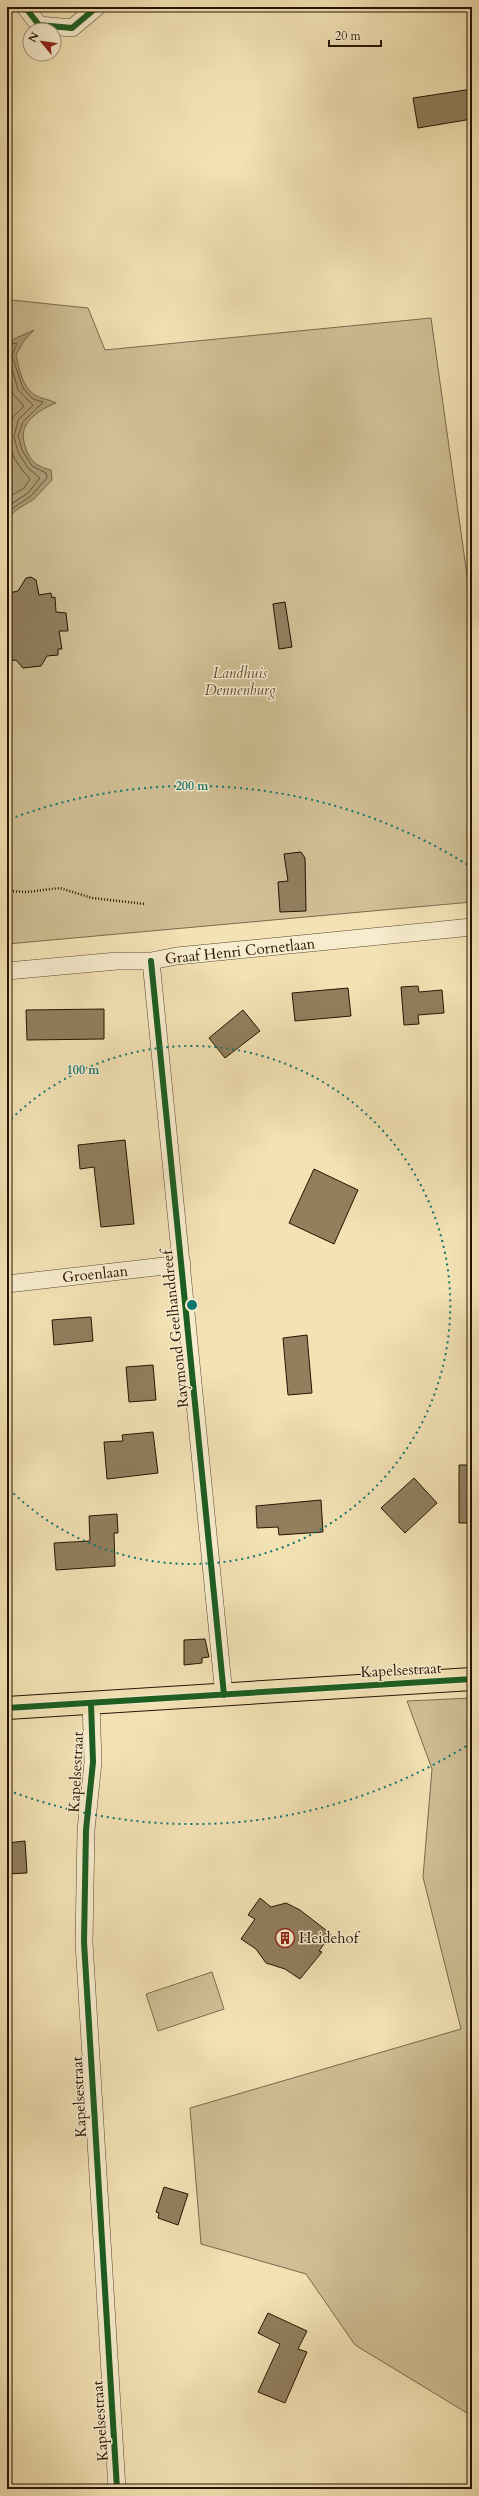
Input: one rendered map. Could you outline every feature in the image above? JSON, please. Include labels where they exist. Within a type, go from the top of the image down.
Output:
[{"type":"main road","name":"Kapelsestraat","points":[[7,1708],[91,1704],[472,1679]]},
{"type":"street","points":[[25,7],[39,25],[72,28],[97,7]]},
{"type":"street","name":"Graaf Henri Cornetlaan","points":[[7,971],[117,961],[150,961],[177,956],[472,927]]},
{"type":"street","name":"Raymond Geelhanddreef","points":[[150,961],[182,1264],[224,1695]]},
{"type":"street","name":"Groenlaan","points":[[7,1284],[182,1264]]},
{"type":"street","name":"Kapelsestraat","points":[[91,1704],[93,1762],[86,1830],[84,1942],[117,2489]]},
{"type":"path","points":[[7,891],[60,888],[92,898],[145,904]]},
{"type":"green space","name":"Landhuis Dennenburg","points":[[11,300],[88,308],[105,350],[431,318],[472,611],[472,902],[7,944],[7,305]]},
{"type":"green space","points":[[472,1698],[472,2416],[355,2345],[306,2274],[201,2244],[190,2108],[461,2029],[423,1877],[432,1769],[407,1701]]},
{"type":"green space","points":[[212,1972],[224,2009],[158,2031],[146,1994]]},
{"type":"water","points":[[34,330],[23,342],[16,355],[20,371],[24,382],[31,392],[37,396],[56,403],[39,412],[32,418],[26,425],[23,435],[25,446],[33,461],[40,466],[51,470],[52,480],[34,499],[15,511],[7,520],[7,342]]},
{"type":"building","points":[[472,89],[472,119],[418,128],[413,98]]},
{"type":"building","points":[[31,577],[36,580],[39,595],[51,593],[52,598],[55,597],[56,612],[66,613],[68,631],[59,631],[62,649],[58,649],[58,655],[47,656],[41,666],[23,668],[16,660],[7,661],[7,600],[10,600],[9,593],[18,591],[26,578]]},
{"type":"building","points":[[285,602],[292,647],[279,649],[273,604]]},
{"type":"building","points":[[301,852],[305,858],[306,911],[280,912],[278,882],[288,881],[284,854]]},
{"type":"building","points":[[418,986],[419,992],[442,990],[444,1013],[418,1015],[419,1024],[404,1025],[401,987]]},
{"type":"building","points":[[348,988],[351,1016],[295,1021],[292,993]]},
{"type":"building","points":[[104,1009],[104,1039],[27,1040],[26,1010]]},
{"type":"building","points":[[243,1010],[260,1031],[225,1058],[209,1038]]},
{"type":"building","points":[[125,1140],[134,1224],[101,1227],[94,1167],[80,1169],[78,1145]]},
{"type":"building","points":[[314,1169],[358,1190],[334,1244],[289,1223]]},
{"type":"building","points":[[91,1317],[93,1341],[54,1345],[52,1320]]},
{"type":"building","points":[[307,1335],[312,1393],[288,1395],[283,1338]]},
{"type":"building","points":[[153,1365],[156,1400],[129,1402],[126,1367]]},
{"type":"building","points":[[153,1432],[158,1473],[107,1479],[104,1442],[123,1441],[122,1435]]},
{"type":"building","points":[[459,1465],[472,1465],[472,1523],[459,1523]]},
{"type":"building","points":[[414,1478],[437,1503],[405,1533],[381,1508]]},
{"type":"building","points":[[321,1500],[323,1532],[279,1535],[278,1527],[257,1528],[256,1506]]},
{"type":"building","points":[[117,1514],[118,1533],[114,1533],[115,1566],[56,1570],[54,1543],[90,1541],[89,1516]]},
{"type":"building","points":[[205,1639],[209,1657],[202,1658],[202,1663],[184,1665],[184,1640]]},
{"type":"building","points":[[25,1841],[27,1873],[7,1874],[7,1843]]},
{"type":"building","name":"Heidehof","points":[[260,1898],[271,1907],[286,1903],[300,1910],[331,1934],[319,1951],[322,1952],[300,1979],[285,1969],[266,1963],[256,1949],[241,1939],[255,1919],[248,1915]]},
{"type":"building","points":[[164,2187],[188,2194],[178,2225],[158,2218],[159,2213],[156,2212]]},
{"type":"building","points":[[268,2313],[307,2331],[298,2349],[307,2352],[285,2403],[258,2392],[280,2344],[258,2333]]},
{"type":"cycle path","points":[[25,7],[39,25],[72,28],[97,7]]},
{"type":"cycle path","points":[[151,961],[224,1695]]},
{"type":"cycle path","points":[[7,1708],[472,1679]]},
{"type":"cycle path","points":[[91,1703],[93,1762],[86,1830],[84,1942],[117,2489]]},
{"type":"place","name":"Heidehof","points":[[285,1938]]}]
